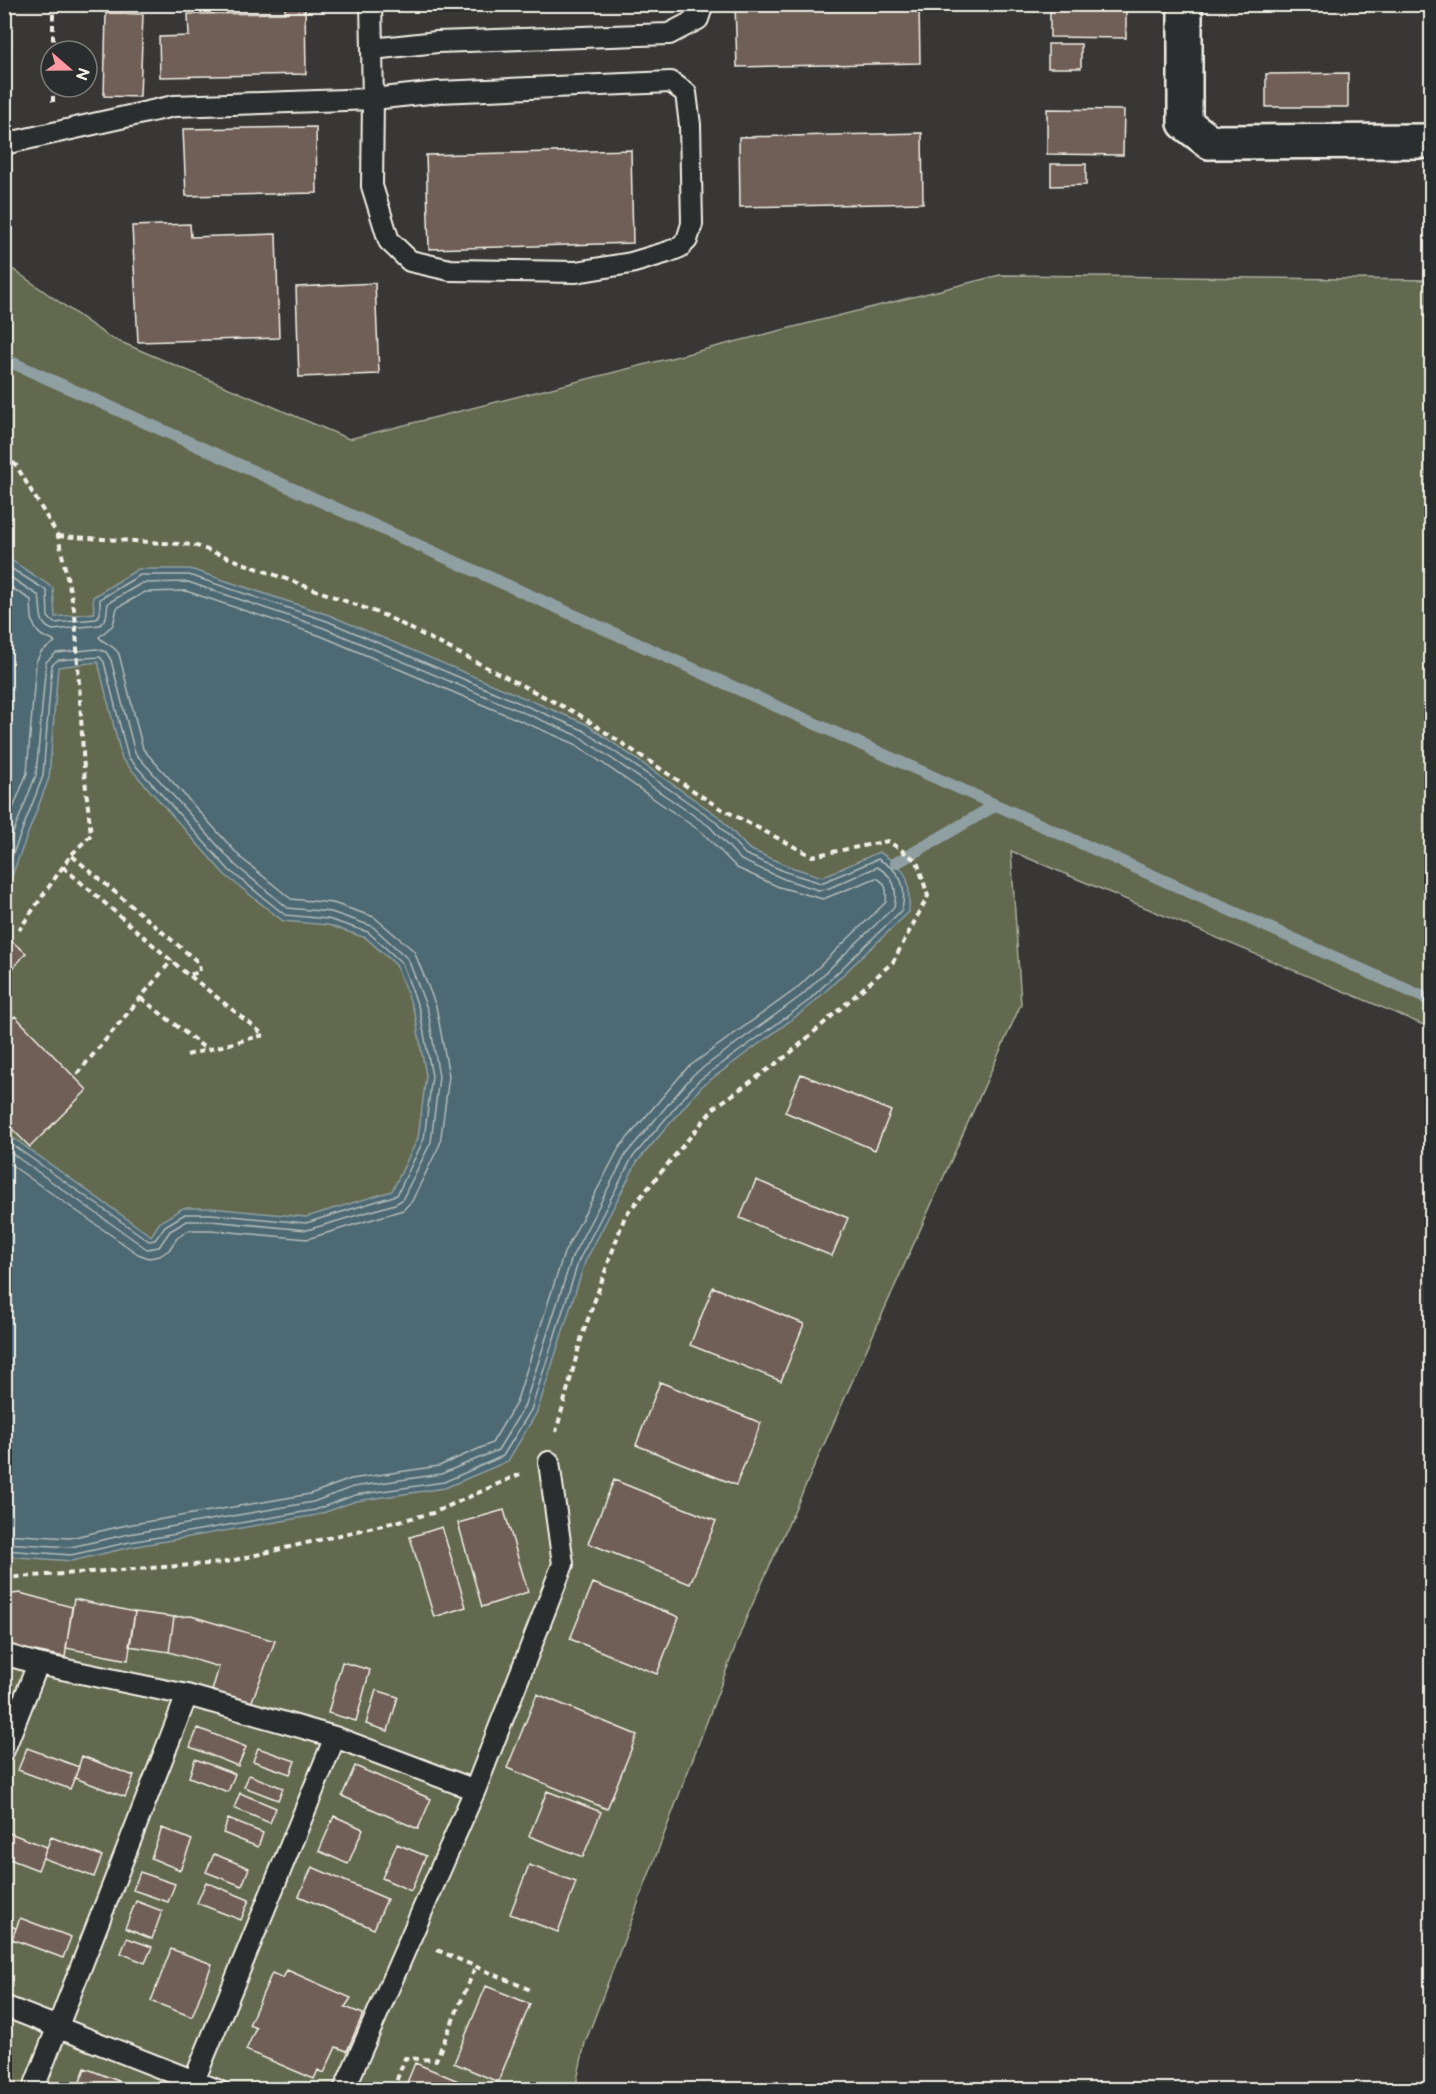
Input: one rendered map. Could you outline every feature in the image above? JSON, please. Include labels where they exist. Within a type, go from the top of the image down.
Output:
[{"type":"street","points":[[1185,4],[1185,123],[1210,142],[1431,141]]},
{"type":"lane","points":[[4,144],[174,106],[373,99],[439,92],[671,82],[686,93],[690,125],[692,224],[687,240],[680,247],[668,252],[631,263],[576,272],[450,270],[410,261],[389,241],[372,186],[373,99],[371,4]]},
{"type":"lane","points":[[372,49],[437,42],[669,34],[698,19],[703,4]]},
{"type":"lane","points":[[344,2090],[475,1790],[563,1564],[549,1462]]},
{"type":"lane","points":[[4,1654],[38,1664],[187,1695],[335,1737],[475,1790]]},
{"type":"lane","points":[[4,1750],[38,1664]]},
{"type":"lane","points":[[33,2090],[187,1695]]},
{"type":"lane","points":[[194,2081],[335,1737]]},
{"type":"lane","points":[[4,2006],[217,2090]]},
{"type":"path","points":[[53,4],[53,39]]},
{"type":"path","points":[[4,456],[16,465],[58,536],[75,613],[84,770],[91,834],[71,855],[19,930]]},
{"type":"path","points":[[4,1578],[222,1563],[433,1512],[549,1462],[582,1336],[626,1216],[714,1108],[788,1055],[893,962],[928,896],[917,861],[888,840],[812,855],[718,807],[578,714],[386,616],[194,545],[58,536]]},
{"type":"path","points":[[71,855],[200,963],[200,972],[188,975]]},
{"type":"path","points":[[63,867],[188,975],[264,1035],[187,1055]]},
{"type":"path","points":[[77,1074],[172,960]]},
{"type":"path","points":[[141,998],[207,1049]]},
{"type":"path","points":[[410,1938],[533,1991]]},
{"type":"path","points":[[393,2090],[405,2058],[436,2060],[476,1966]]},
{"type":"green space","points":[[4,263],[109,337],[349,439],[1000,275],[1431,280],[1431,1028],[1011,851],[1021,1004],[745,1621],[585,2043],[575,2089],[5,2089]]},
{"type":"water","points":[[5,556],[53,588],[55,617],[94,613],[93,597],[138,569],[190,569],[329,615],[586,724],[718,816],[749,849],[788,866],[822,877],[879,852],[897,864],[906,876],[909,912],[810,1006],[702,1086],[637,1162],[585,1262],[537,1412],[508,1461],[445,1488],[356,1501],[317,1515],[131,1547],[72,1561],[5,1556],[5,1132],[151,1236],[160,1222],[183,1208],[211,1208],[306,1217],[392,1191],[418,1138],[426,1076],[415,1014],[396,965],[366,938],[328,925],[283,921],[225,875],[122,759],[98,662],[58,667],[49,778],[5,894]]},
{"type":"building","points":[[285,4],[305,4],[306,74],[160,77],[159,37],[189,36],[188,14],[285,13]]},
{"type":"building","points":[[735,4],[919,4],[920,63],[737,67]]},
{"type":"building","points":[[1050,4],[1126,4],[1126,38],[1050,37]]},
{"type":"building","points":[[106,13],[143,14],[140,97],[104,96]]},
{"type":"building","points":[[4,39],[11,39],[8,113],[4,113]]},
{"type":"building","points":[[1048,44],[1081,44],[1081,68],[1048,68]]},
{"type":"building","points":[[1430,72],[1432,72],[1432,106],[1430,106]]},
{"type":"building","points":[[1348,73],[1348,107],[1266,107],[1266,74]]},
{"type":"building","points":[[1047,109],[1124,110],[1123,155],[1047,154]]},
{"type":"building","points":[[316,127],[317,193],[186,196],[183,129]]},
{"type":"building","points":[[922,133],[923,203],[740,207],[739,137]]},
{"type":"building","points":[[631,150],[633,243],[429,249],[426,155]]},
{"type":"building","points":[[1051,164],[1086,164],[1086,185],[1051,186]]},
{"type":"building","points":[[190,224],[191,237],[276,234],[279,338],[138,342],[132,226]]},
{"type":"building","points":[[375,283],[379,374],[299,377],[296,287]]},
{"type":"building","points":[[4,935],[26,953],[4,979]]},
{"type":"building","points":[[15,1016],[87,1090],[30,1147],[4,1121],[4,1026]]},
{"type":"building","points":[[801,1074],[891,1111],[875,1150],[785,1112]]},
{"type":"building","points":[[756,1180],[848,1218],[832,1256],[740,1218]]},
{"type":"building","points":[[713,1287],[804,1324],[781,1381],[690,1345]]},
{"type":"building","points":[[660,1382],[761,1423],[736,1485],[636,1445]]},
{"type":"building","points":[[614,1480],[716,1521],[690,1584],[588,1543]]},
{"type":"building","points":[[504,1510],[528,1592],[482,1607],[458,1523]]},
{"type":"building","points":[[442,1527],[466,1607],[434,1617],[410,1537]]},
{"type":"building","points":[[593,1583],[679,1617],[657,1674],[570,1639]]},
{"type":"building","points":[[20,1593],[72,1607],[65,1657],[4,1645],[4,1595]]},
{"type":"building","points":[[74,1599],[135,1612],[128,1660],[66,1648]]},
{"type":"building","points":[[135,1612],[174,1617],[169,1652],[129,1646]]},
{"type":"building","points":[[191,1616],[275,1641],[250,1706],[212,1691],[219,1667],[169,1652],[174,1617]]},
{"type":"building","points":[[342,1662],[370,1670],[356,1721],[328,1713]]},
{"type":"building","points":[[376,1690],[398,1697],[388,1731],[366,1724]]},
{"type":"building","points":[[537,1694],[637,1735],[607,1809],[507,1768]]},
{"type":"building","points":[[198,1728],[246,1747],[238,1766],[190,1747]]},
{"type":"building","points":[[27,1748],[79,1767],[70,1789],[18,1770]]},
{"type":"building","points":[[258,1748],[295,1761],[290,1774],[253,1761]]},
{"type":"building","points":[[82,1756],[134,1776],[125,1797],[75,1778]]},
{"type":"building","points":[[195,1759],[235,1774],[228,1792],[189,1777]]},
{"type":"building","points":[[355,1766],[431,1799],[418,1829],[342,1796]]},
{"type":"building","points":[[249,1775],[283,1788],[278,1800],[244,1787]]},
{"type":"building","points":[[547,1791],[601,1812],[583,1857],[529,1836]]},
{"type":"building","points":[[240,1793],[276,1808],[270,1823],[234,1808]]},
{"type":"building","points":[[334,1816],[363,1829],[348,1864],[319,1851]]},
{"type":"building","points":[[228,1819],[263,1833],[258,1847],[223,1833]]},
{"type":"building","points":[[162,1828],[192,1840],[180,1870],[151,1858]]},
{"type":"building","points":[[4,1831],[47,1847],[38,1870],[4,1857]]},
{"type":"building","points":[[51,1837],[102,1856],[94,1877],[43,1858]]},
{"type":"building","points":[[397,1844],[426,1856],[411,1891],[382,1878]]},
{"type":"building","points":[[214,1854],[249,1868],[242,1886],[206,1872]]},
{"type":"building","points":[[529,1865],[576,1882],[558,1932],[510,1914]]},
{"type":"building","points":[[312,1867],[387,1899],[374,1929],[299,1896]]},
{"type":"building","points":[[140,1872],[175,1884],[168,1902],[133,1890]]},
{"type":"building","points":[[206,1882],[249,1900],[241,1920],[197,1903]]},
{"type":"building","points":[[136,1901],[162,1911],[152,1939],[125,1928]]},
{"type":"building","points":[[20,1918],[71,1937],[63,1958],[12,1939]]},
{"type":"building","points":[[4,1924],[16,1928],[8,1951],[4,1949]]},
{"type":"building","points":[[127,1938],[152,1947],[145,1963],[121,1953]]},
{"type":"building","points":[[171,1949],[212,1964],[192,2017],[151,2001]]},
{"type":"building","points":[[287,1970],[351,1998],[345,2007],[363,2014],[347,2051],[336,2047],[324,2073],[318,2070],[314,2079],[246,2050],[256,2028],[249,2025],[272,1973],[283,1978]]},
{"type":"building","points":[[486,1986],[530,2004],[498,2082],[454,2063]]},
{"type":"building","points":[[415,2063],[480,2090],[404,2090]]},
{"type":"building","points":[[85,2068],[142,2090],[77,2090]]},
{"type":"waterway","points":[[4,359],[1432,1001]]},
{"type":"waterway","points":[[896,863],[996,805]]}]
